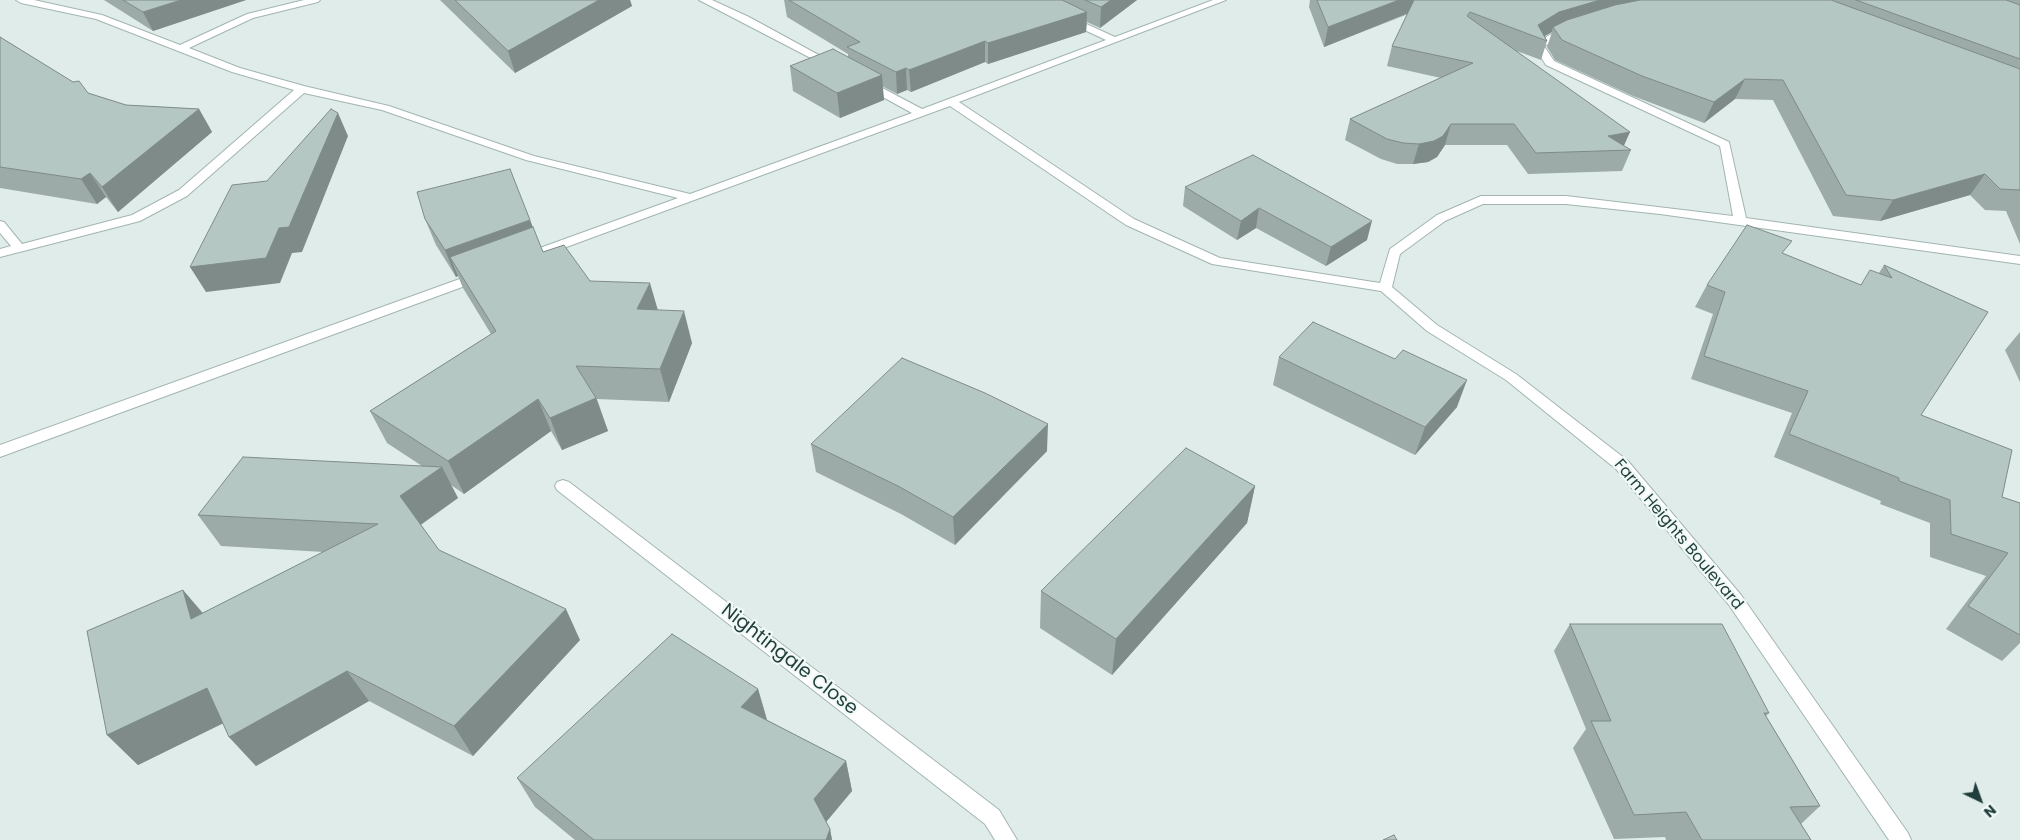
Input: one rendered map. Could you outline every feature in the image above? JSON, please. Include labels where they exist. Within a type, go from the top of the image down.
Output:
[{"type":"street","points":[[21,0],[99,17],[180,50],[236,70],[302,90],[385,108],[530,158],[691,198]]},
{"type":"street","points":[[250,16],[261,0]]},
{"type":"street","points":[[180,50],[250,16],[315,0]]},
{"type":"street","points":[[704,0],[746,19],[842,71]]},
{"type":"street","points":[[523,259],[952,102],[1221,0]]},
{"type":"street","points":[[1063,16],[1114,40]]},
{"type":"street","points":[[1580,27],[1556,35],[1538,45],[1550,63],[1725,144],[1740,221]]},
{"type":"street","points":[[860,80],[921,113]]},
{"type":"street","points":[[0,253],[136,218],[183,193],[302,90]]},
{"type":"street","points":[[952,102],[1130,222],[1217,261],[1385,288],[1394,252],[1441,218],[1481,200],[1566,200],[1740,221],[2020,260]]},
{"type":"street","points":[[0,225],[18,248]]},
{"type":"street","points":[[0,451],[495,270]]},
{"type":"street","name":"Farm Heights Boulevard","points":[[1385,288],[1432,328],[1511,377],[1622,465],[1735,600],[1901,840]]},
{"type":"street","name":"Nightingale Close","points":[[563,486],[992,817],[1008,840]]},
{"type":"building","points":[[123,0],[181,0],[143,12]]},
{"type":"building","points":[[455,0],[599,0],[508,51]]},
{"type":"building","points":[[789,0],[1062,0],[1087,12],[988,43],[985,41],[909,70],[906,68],[896,72],[847,47],[860,42]]},
{"type":"building","points":[[1085,0],[1111,0],[1101,7]]},
{"type":"building","points":[[1317,0],[1399,0],[1328,27]]},
{"type":"building","points":[[1414,0],[1600,0],[1559,12],[1538,25],[1547,41],[1470,12],[1467,16],[1630,132],[1608,136],[1631,150],[1536,153],[1514,124],[1451,124],[1443,136],[1434,141],[1419,144],[1403,143],[1387,139],[1350,119],[1473,63],[1392,46]]},
{"type":"building","points":[[1640,0],[1831,0],[2020,69],[2020,190],[2000,189],[1985,174],[1893,200],[1846,195],[1783,80],[1745,79],[1714,102],[1642,76],[1562,40],[1553,27],[1567,20],[1615,5]]},
{"type":"building","points":[[1856,0],[2006,0],[2020,5],[2020,59]]},
{"type":"building","points":[[0,37],[73,82],[79,81],[88,93],[126,105],[199,109],[102,187],[90,173],[81,179],[0,167]]},
{"type":"building","points":[[833,49],[882,75],[837,93],[790,66]]},
{"type":"building","points":[[331,109],[338,113],[289,227],[279,228],[266,258],[190,267],[232,185],[267,181]]},
{"type":"building","points":[[1253,155],[1372,221],[1331,247],[1259,208],[1241,221],[1185,187]]},
{"type":"building","points":[[510,169],[530,220],[445,250],[425,219],[417,192]]},
{"type":"building","points":[[1747,225],[1792,241],[1782,253],[1861,285],[1870,270],[1892,278],[1884,265],[1988,312],[1921,415],[2012,450],[2002,497],[2020,503],[2020,635],[1968,606],[2008,553],[1951,534],[1950,500],[1899,481],[1899,478],[1789,434],[1808,391],[1704,356],[1725,292],[1707,285]]},
{"type":"building","points":[[533,227],[543,252],[564,245],[590,281],[650,283],[637,309],[684,311],[660,369],[576,366],[596,398],[550,418],[538,399],[448,461],[370,411],[496,331],[450,257]]},
{"type":"building","points":[[1313,322],[1395,359],[1403,350],[1467,380],[1425,427],[1279,357]]},
{"type":"building","points":[[902,358],[985,393],[1048,424],[953,517],[898,486],[811,444]]},
{"type":"building","points":[[1186,448],[1255,486],[1116,639],[1041,591]]},
{"type":"building","points":[[243,457],[442,467],[400,496],[439,550],[566,609],[454,726],[347,671],[229,737],[207,688],[107,735],[87,631],[183,590],[191,619],[378,524],[198,515]]},
{"type":"building","points":[[1570,624],[1722,624],[1769,713],[1764,713],[1820,806],[1790,807],[1811,840],[1702,840],[1686,812],[1634,815],[1591,721],[1611,721]]},
{"type":"building","points":[[672,634],[758,689],[741,707],[846,761],[814,799],[830,829],[826,840],[594,840],[517,778]]},
{"type":"building","points":[[1394,835],[1397,840],[1383,840]]}]
